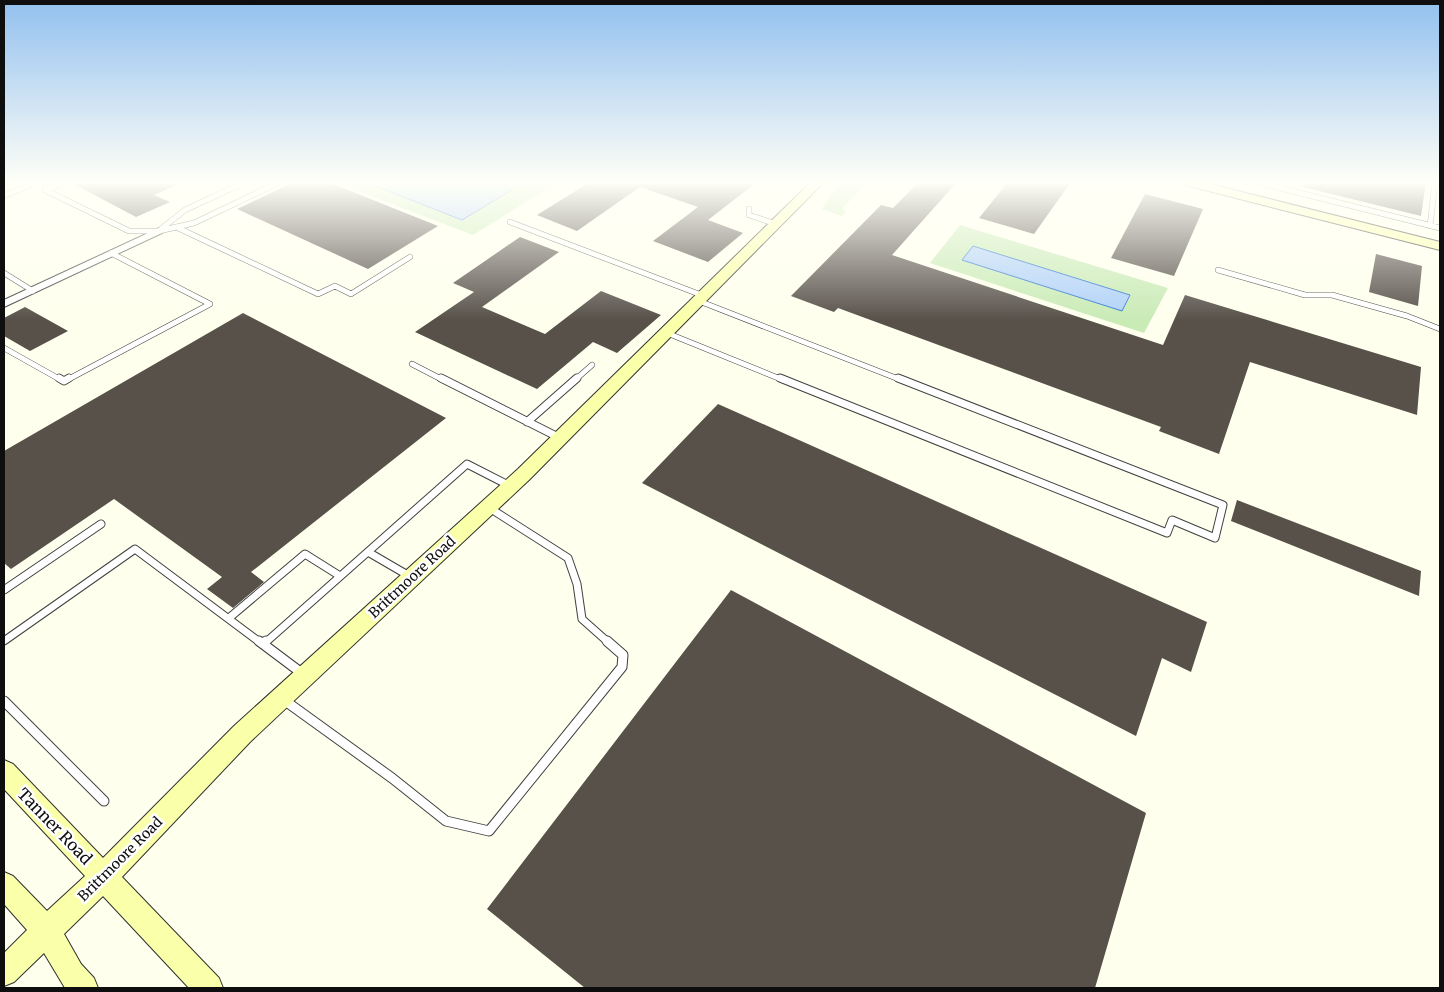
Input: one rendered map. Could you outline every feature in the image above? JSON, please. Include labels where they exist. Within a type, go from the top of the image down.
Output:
[{"type":"main road","name":"Brittmoore Road","points":[[4,972],[103,877],[242,734],[510,486],[772,228]]},
{"type":"main road","points":[[1371,228],[1440,246]]},
{"type":"main road","name":"Tanner Road","points":[[4,772],[209,988]]},
{"type":"main road","points":[[4,885],[47,931],[72,974],[84,988]]},
{"type":"street","points":[[4,304],[159,231]]},
{"type":"lane","points":[[123,228],[129,231],[159,231],[171,228]]},
{"type":"lane","points":[[159,231],[162,228]]},
{"type":"lane","points":[[179,228],[318,294],[334,286],[351,294],[410,257]]},
{"type":"lane","points":[[526,228],[1223,505],[1214,538],[1172,520],[1167,533],[667,333]]},
{"type":"lane","points":[[4,348],[64,381],[210,304],[111,254]]},
{"type":"lane","points":[[1218,270],[1305,295],[1332,295],[1406,316],[1440,329]]},
{"type":"lane","points":[[4,273],[33,291]]},
{"type":"lane","points":[[412,364],[560,438]]},
{"type":"lane","points":[[527,422],[592,365]]},
{"type":"lane","points":[[263,644],[467,464],[510,486]]},
{"type":"lane","points":[[282,698],[446,820],[489,831],[622,667],[623,655],[582,619],[577,584],[568,558],[488,507]]},
{"type":"lane","points":[[4,590],[101,524]]},
{"type":"lane","points":[[4,641],[135,549],[306,676]]},
{"type":"lane","points":[[368,552],[412,577]]},
{"type":"lane","points":[[229,618],[305,554],[340,576]]},
{"type":"lane","points":[[4,701],[104,801]]},
{"type":"green space","points":[[455,228],[484,228],[473,235]]},
{"type":"green space","points":[[957,228],[971,228],[1168,288],[1144,333],[930,263]]},
{"type":"water","points":[[973,246],[1130,295],[1122,311],[962,260]]},
{"type":"building","points":[[279,228],[434,228],[368,269]]},
{"type":"building","points":[[670,228],[730,228],[743,233],[708,262],[653,241]]},
{"type":"building","points":[[858,228],[916,228],[892,255],[1163,345],[1185,295],[1421,367],[1417,415],[1250,362],[1219,454],[1159,431],[1161,427],[838,308],[834,312],[791,296]]},
{"type":"building","points":[[1014,228],[1038,228],[1034,234]]},
{"type":"building","points":[[1127,228],[1195,228],[1174,276],[1111,258]]},
{"type":"building","points":[[520,237],[559,252],[482,307],[545,334],[601,291],[661,315],[617,353],[593,342],[537,389],[415,332],[474,292],[453,283]]},
{"type":"building","points":[[1376,254],[1422,266],[1418,306],[1369,292]]},
{"type":"building","points":[[25,307],[68,331],[30,351],[4,336],[4,318]]},
{"type":"building","points":[[243,313],[446,418],[251,572],[264,582],[233,608],[207,589],[222,577],[114,499],[11,569],[4,563],[4,451]]},
{"type":"building","points":[[718,404],[1207,622],[1191,672],[1162,658],[1136,736],[642,483]]},
{"type":"building","points":[[1237,500],[1421,571],[1419,596],[1231,521]]},
{"type":"building","points":[[731,590],[1146,813],[1095,988],[585,988],[487,909]]}]
